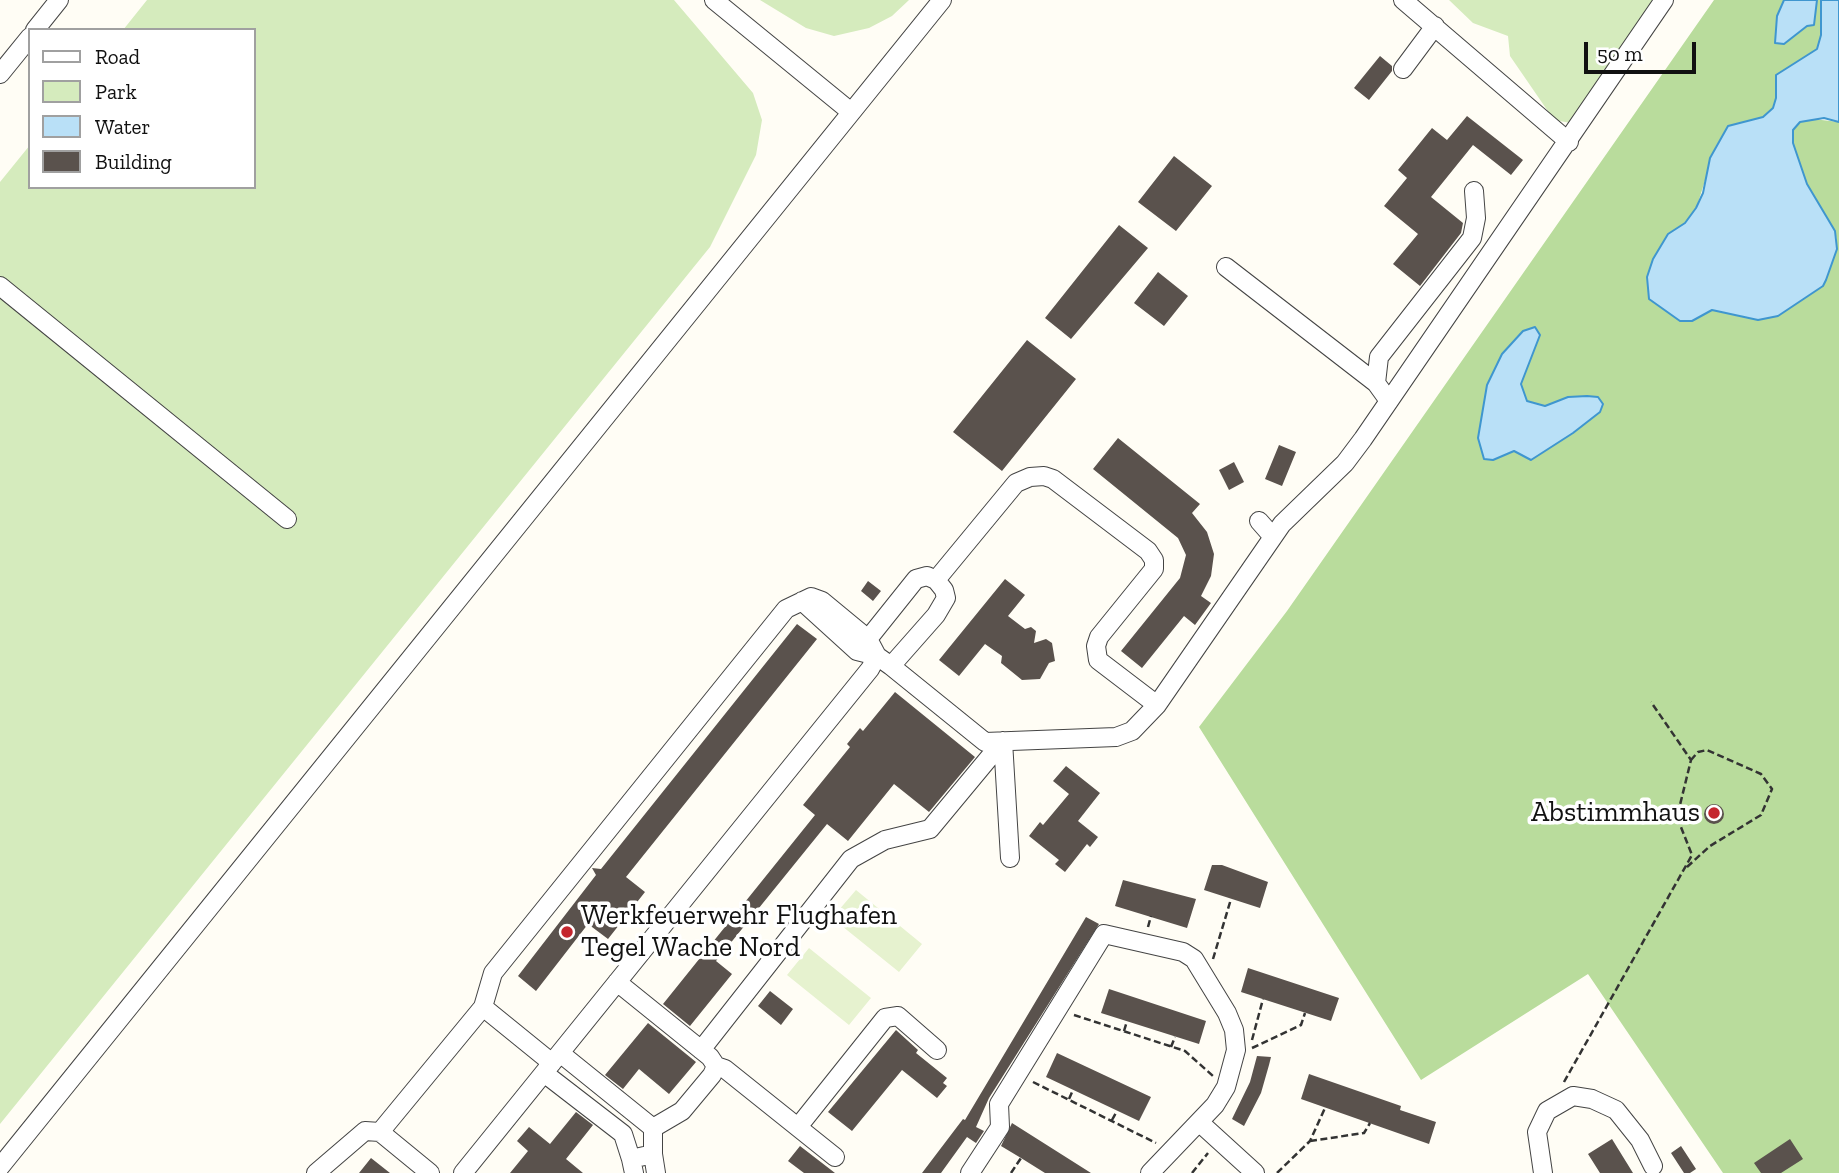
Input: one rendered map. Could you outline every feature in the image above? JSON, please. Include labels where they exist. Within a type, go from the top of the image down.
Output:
[{"type":"street","points":[[38,28],[60,0]]},
{"type":"street","points":[[714,0],[851,112]]},
{"type":"street","points":[[0,1167],[942,0]]},
{"type":"street","points":[[1403,0],[1569,142]]},
{"type":"street","points":[[380,1132],[483,1007],[493,973],[786,610],[802,601],[811,597],[822,601],[868,639],[884,661],[985,742],[1116,737],[1132,731],[1157,705],[1282,524],[1345,463],[1569,142],[1664,0]]},
{"type":"street","points":[[1403,69],[1435,26]]},
{"type":"street","points":[[0,74],[28,39]]},
{"type":"street","points":[[1376,383],[1379,357],[1472,238],[1476,218],[1474,191]]},
{"type":"street","points":[[1226,267],[1376,383],[1389,401]]},
{"type":"street","points":[[0,286],[287,519]]},
{"type":"street","points":[[936,580],[1016,483],[1030,477],[1044,476],[1053,479],[1148,551],[1154,559],[1154,569],[1099,637],[1096,646],[1098,660],[1157,705]]},
{"type":"street","points":[[1259,521],[1273,537]]},
{"type":"street","points":[[463,1173],[617,982],[884,661],[936,615],[946,598],[944,590],[936,580],[927,576],[916,579],[868,639]]},
{"type":"street","points":[[802,601],[857,651],[884,661]]},
{"type":"street","points":[[1003,741],[1010,859]]},
{"type":"street","points":[[701,1050],[851,859],[885,840],[930,829],[1003,741]]},
{"type":"street","points":[[993,1173],[973,1168],[1000,1127],[999,1104],[1104,934],[1183,952],[1194,959],[1227,1013],[1234,1030],[1237,1051],[1226,1087],[1199,1122],[1150,1173]]},
{"type":"street","points":[[617,982],[701,1050],[716,1066],[725,1069],[835,1157]]},
{"type":"street","points":[[483,1007],[552,1063],[653,1129]]},
{"type":"street","points":[[799,1127],[885,1018],[898,1016],[937,1050]]},
{"type":"street","points":[[552,1063],[623,1134],[633,1166],[653,1154]]},
{"type":"street","points":[[653,1129],[682,1111],[712,1075],[716,1066]]},
{"type":"street","points":[[1542,1173],[1537,1132],[1547,1111],[1573,1096],[1592,1099],[1616,1110],[1640,1139],[1653,1166]]},
{"type":"street","points":[[1199,1122],[1255,1173]]},
{"type":"street","points":[[653,1129],[656,1173]]},
{"type":"street","points":[[316,1173],[365,1131],[380,1132],[430,1173]]},
{"type":"path","points":[[1651,702],[1691,760]]},
{"type":"path","points":[[1561,1086],[1684,869],[1692,855],[1676,817],[1691,760],[1698,752],[1707,750],[1761,774],[1772,789],[1761,815],[1710,846],[1684,869]]},
{"type":"path","points":[[1202,970],[1213,961],[1231,899]]},
{"type":"path","points":[[1263,999],[1249,1048],[1301,1025],[1306,1013]]},
{"type":"path","points":[[1057,1010],[1185,1051],[1226,1087]]},
{"type":"path","points":[[1124,1031],[1127,1021]]},
{"type":"path","points":[[1171,1047],[1175,1037]]},
{"type":"path","points":[[1017,1074],[1171,1150]]},
{"type":"path","points":[[1069,1099],[1073,1090]]},
{"type":"path","points":[[1277,1173],[1310,1141],[1325,1108]]},
{"type":"path","points":[[1112,1121],[1117,1111]]},
{"type":"path","points":[[1310,1141],[1364,1133],[1370,1123]]},
{"type":"path","points":[[1192,1173],[1219,1139]]},
{"type":"path","points":[[1011,1173],[1021,1158]]},
{"type":"green space","points":[[147,0],[674,0],[753,93],[762,120],[756,155],[710,247],[0,1124],[0,182],[28,147],[28,189],[256,189],[256,28],[125,28]]},
{"type":"green space","points":[[760,0],[909,0],[892,16],[869,28],[834,36],[806,28]]},
{"type":"green space","points":[[1449,0],[1656,0],[1571,123],[1554,120],[1510,56],[1508,36],[1473,23]]},
{"type":"green space","points":[[1714,0],[1784,0],[1777,16],[1775,43],[1813,13],[1817,0],[1821,0],[1820,43],[1817,49],[1776,75],[1773,108],[1763,117],[1728,127],[1716,146],[1696,209],[1685,223],[1668,234],[1653,259],[1647,276],[1650,299],[1680,321],[1692,321],[1712,310],[1758,320],[1778,316],[1823,286],[1837,249],[1837,241],[1835,231],[1807,184],[1793,144],[1793,130],[1800,122],[1813,119],[1839,122],[1839,1173],[1723,1173],[1588,974],[1421,1080],[1199,727],[1287,611]]},
{"type":"green space","points":[[856,890],[922,944],[899,972],[832,918]]},
{"type":"green space","points":[[809,948],[871,998],[849,1025],[787,975]]},
{"type":"water","points":[[1784,0],[1817,0],[1814,25],[1807,26],[1784,44],[1775,43],[1777,16]]},
{"type":"water","points":[[1821,0],[1839,0],[1839,122],[1824,118],[1800,122],[1793,130],[1793,143],[1807,184],[1835,231],[1837,249],[1826,280],[1823,286],[1778,316],[1758,320],[1712,310],[1692,321],[1680,321],[1649,299],[1647,277],[1653,259],[1668,234],[1685,223],[1696,208],[1703,193],[1710,158],[1728,126],[1763,117],[1773,108],[1776,75],[1817,49],[1821,35]]},
{"type":"water","points":[[1535,327],[1540,335],[1521,384],[1527,401],[1545,406],[1568,397],[1598,397],[1603,404],[1600,412],[1531,460],[1514,451],[1493,460],[1484,459],[1478,438],[1487,385],[1502,354],[1523,331]]},
{"type":"building","points":[[1380,56],[1392,66],[1392,71],[1369,100],[1354,88]]},
{"type":"building","points":[[1467,116],[1523,160],[1511,175],[1473,145],[1431,197],[1463,223],[1461,233],[1420,286],[1393,264],[1418,234],[1384,206],[1407,178],[1398,170],[1432,128],[1447,140]]},
{"type":"building","points":[[1174,156],[1212,186],[1176,231],[1138,202]]},
{"type":"building","points":[[1119,225],[1148,248],[1071,339],[1045,318]]},
{"type":"building","points":[[1158,272],[1188,296],[1164,326],[1134,303]]},
{"type":"building","points":[[1027,340],[1076,379],[1002,471],[953,432]]},
{"type":"building","points":[[1118,438],[1200,504],[1192,513],[1207,532],[1214,554],[1211,576],[1201,596],[1211,603],[1195,625],[1184,616],[1142,668],[1121,651],[1180,578],[1186,555],[1178,538],[1093,469]]},
{"type":"building","points":[[1279,445],[1296,452],[1282,486],[1265,479]]},
{"type":"building","points":[[1234,462],[1244,482],[1229,490],[1219,470]]},
{"type":"building","points":[[1005,579],[1025,595],[1008,616],[1025,629],[1031,627],[1036,631],[1034,643],[1046,639],[1052,643],[1055,661],[1049,663],[1040,679],[1022,680],[1001,663],[1002,656],[985,644],[959,676],[939,660]]},
{"type":"building","points":[[868,581],[881,591],[873,601],[861,591]]},
{"type":"building","points":[[797,624],[817,639],[626,877],[645,892],[608,939],[588,924],[536,991],[518,976],[596,875],[592,868],[601,869]]},
{"type":"building","points":[[895,692],[975,757],[929,812],[894,784],[848,841],[827,824],[716,961],[732,974],[690,1026],[663,1004],[815,815],[803,805],[850,747],[847,744],[860,728],[863,731]]},
{"type":"building","points":[[1066,766],[1100,793],[1078,821],[1098,837],[1090,847],[1087,844],[1065,872],[1055,864],[1059,860],[1029,836],[1040,822],[1043,825],[1069,794],[1053,781]]},
{"type":"building","name":"Abstimmhaus","points":[[1714,804],[1721,807],[1724,814],[1721,821],[1714,824],[1707,821],[1704,814],[1707,807]]},
{"type":"building","points":[[1212,865],[1222,865],[1268,882],[1260,908],[1204,890]]},
{"type":"building","points":[[1123,880],[1196,899],[1187,928],[1115,906]]},
{"type":"building","points":[[1086,917],[1099,924],[989,1098],[976,1127],[984,1131],[976,1143],[967,1137],[941,1173],[922,1173],[963,1119],[965,1120]]},
{"type":"building","points":[[1248,968],[1339,998],[1331,1021],[1241,992]]},
{"type":"building","points":[[1109,989],[1206,1021],[1199,1044],[1101,1013]]},
{"type":"building","points":[[770,991],[793,1009],[781,1025],[758,1006]]},
{"type":"building","points":[[648,1023],[696,1062],[669,1094],[639,1069],[623,1089],[605,1075]]},
{"type":"building","points":[[896,1030],[918,1050],[916,1053],[947,1078],[943,1083],[947,1086],[937,1098],[902,1070],[852,1131],[828,1112]]},
{"type":"building","points":[[1057,1053],[1151,1097],[1139,1121],[1046,1077]]},
{"type":"building","points":[[1257,1056],[1271,1057],[1261,1093],[1244,1126],[1232,1119],[1250,1082]]},
{"type":"building","points":[[1309,1074],[1401,1106],[1400,1110],[1436,1122],[1429,1144],[1301,1099]]},
{"type":"building","points":[[576,1112],[593,1125],[566,1159],[583,1173],[510,1173],[528,1151],[517,1141],[529,1127],[550,1144]]},
{"type":"building","points":[[1012,1123],[1091,1173],[1045,1173],[1001,1146]]},
{"type":"building","points":[[1612,1139],[1633,1173],[1600,1173],[1588,1154]]},
{"type":"building","points":[[1790,1139],[1803,1159],[1781,1173],[1761,1173],[1754,1163]]},
{"type":"building","points":[[800,1146],[835,1173],[804,1173],[788,1161]]},
{"type":"building","points":[[1681,1146],[1696,1169],[1690,1173],[1684,1173],[1671,1153]]},
{"type":"building","points":[[371,1158],[390,1173],[359,1173]]},
{"type":"place","name":"Abstimmhaus","points":[[1714,813]]},
{"type":"place","name":"Werkfeuerwehr Flughafen Tegel Wache Nord","points":[[567,932]]}]
